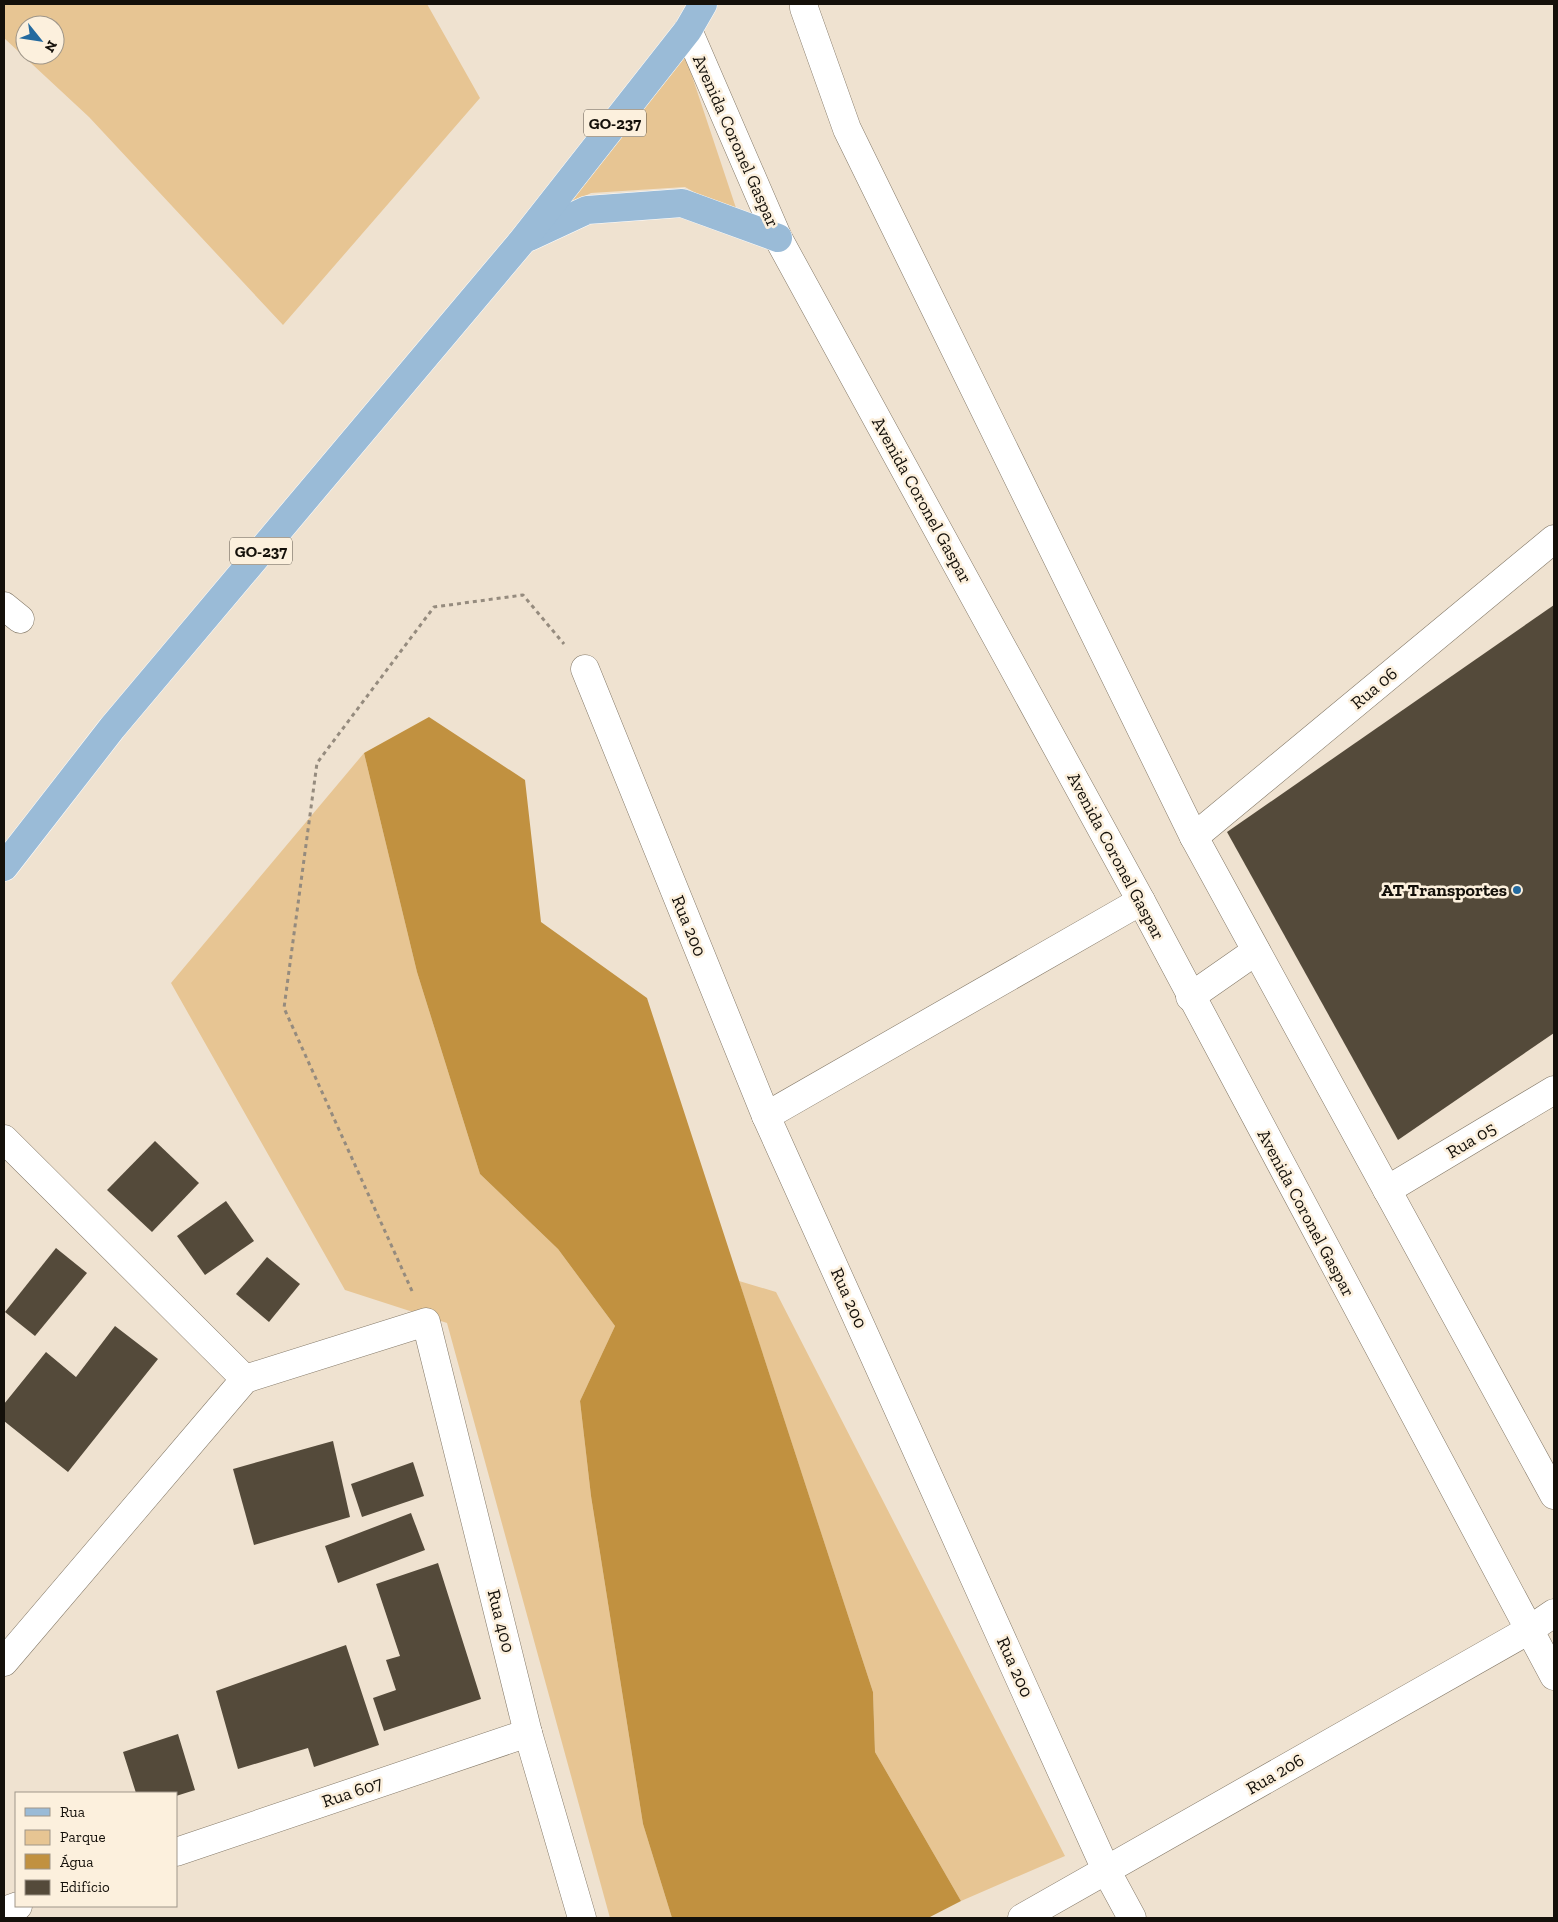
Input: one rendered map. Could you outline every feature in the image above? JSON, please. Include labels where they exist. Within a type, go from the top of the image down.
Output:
[{"type":"main road","name":"GO-237","points":[[4,867],[112,728],[523,240],[688,30],[703,4]]},
{"type":"main road","points":[[523,240],[586,210],[682,203],[778,238]]},
{"type":"street","points":[[803,5],[847,129],[1194,837],[1554,1495]]},
{"type":"street","name":"Avenida Coronel Gaspar","points":[[688,30],[778,238],[1141,901],[1554,1676]]},
{"type":"street","name":"Rua 06","points":[[1194,837],[1554,540]]},
{"type":"street","name":"Rua 200","points":[[585,669],[766,1116],[1106,1870],[1132,1918]]},
{"type":"street","points":[[766,1116],[1141,901]]},
{"type":"street","points":[[1190,996],[1256,951]]},
{"type":"street","name":"Rua 05","points":[[1387,1190],[1554,1090]]},
{"type":"street","points":[[4,1139],[245,1379]]},
{"type":"street","points":[[4,1662],[245,1379],[426,1322]]},
{"type":"street","name":"Rua 400","points":[[426,1322],[528,1733],[582,1918]]},
{"type":"street","name":"Rua 206","points":[[1022,1918],[1529,1630],[1554,1613]]},
{"type":"street","name":"Rua 607","points":[[178,1851],[528,1733]]},
{"type":"path","points":[[426,1322],[284,1008],[317,764],[434,607],[523,595],[585,669]]},
{"type":"green space","points":[[4,4],[427,4],[480,98],[283,325],[89,117],[33,65],[65,65],[65,15],[15,15],[15,48],[4,38]]},
{"type":"green space","points":[[685,55],[739,217],[685,187],[591,193],[563,207]]},
{"type":"green space","points":[[364,753],[417,972],[480,1174],[558,1249],[615,1326],[580,1401],[591,1496],[643,1824],[672,1918],[610,1918],[447,1323],[345,1290],[171,983]]},
{"type":"green space","points":[[739,1281],[776,1292],[1065,1856],[961,1901],[875,1752],[873,1692]]},
{"type":"water","points":[[429,717],[525,780],[541,922],[647,998],[873,1692],[875,1752],[961,1901],[928,1918],[672,1918],[643,1824],[591,1496],[580,1401],[615,1326],[558,1249],[480,1174],[417,972],[364,753]]},
{"type":"building","points":[[1554,605],[1554,1033],[1398,1140],[1227,832]]},
{"type":"building","points":[[155,1141],[199,1183],[152,1232],[107,1190]]},
{"type":"building","points":[[226,1201],[254,1241],[205,1275],[177,1236]]},
{"type":"building","points":[[56,1248],[87,1273],[35,1336],[5,1312]]},
{"type":"building","points":[[267,1257],[300,1284],[269,1322],[236,1294]]},
{"type":"building","points":[[115,1326],[158,1359],[68,1472],[4,1421],[4,1404],[46,1352],[76,1377]]},
{"type":"building","points":[[333,1441],[350,1517],[254,1545],[233,1469]]},
{"type":"building","points":[[413,1462],[424,1496],[362,1517],[351,1484]]},
{"type":"building","points":[[411,1513],[425,1550],[338,1583],[325,1546]]},
{"type":"building","points":[[438,1563],[481,1699],[384,1731],[373,1698],[396,1690],[386,1660],[400,1656],[376,1584]]},
{"type":"building","points":[[346,1645],[379,1745],[314,1767],[308,1748],[238,1769],[216,1691]]},
{"type":"building","points":[[178,1734],[195,1790],[178,1795],[178,1792],[136,1792],[123,1752]]},
{"type":"place","name":"AT Transportes","points":[[1517,890]]}]
